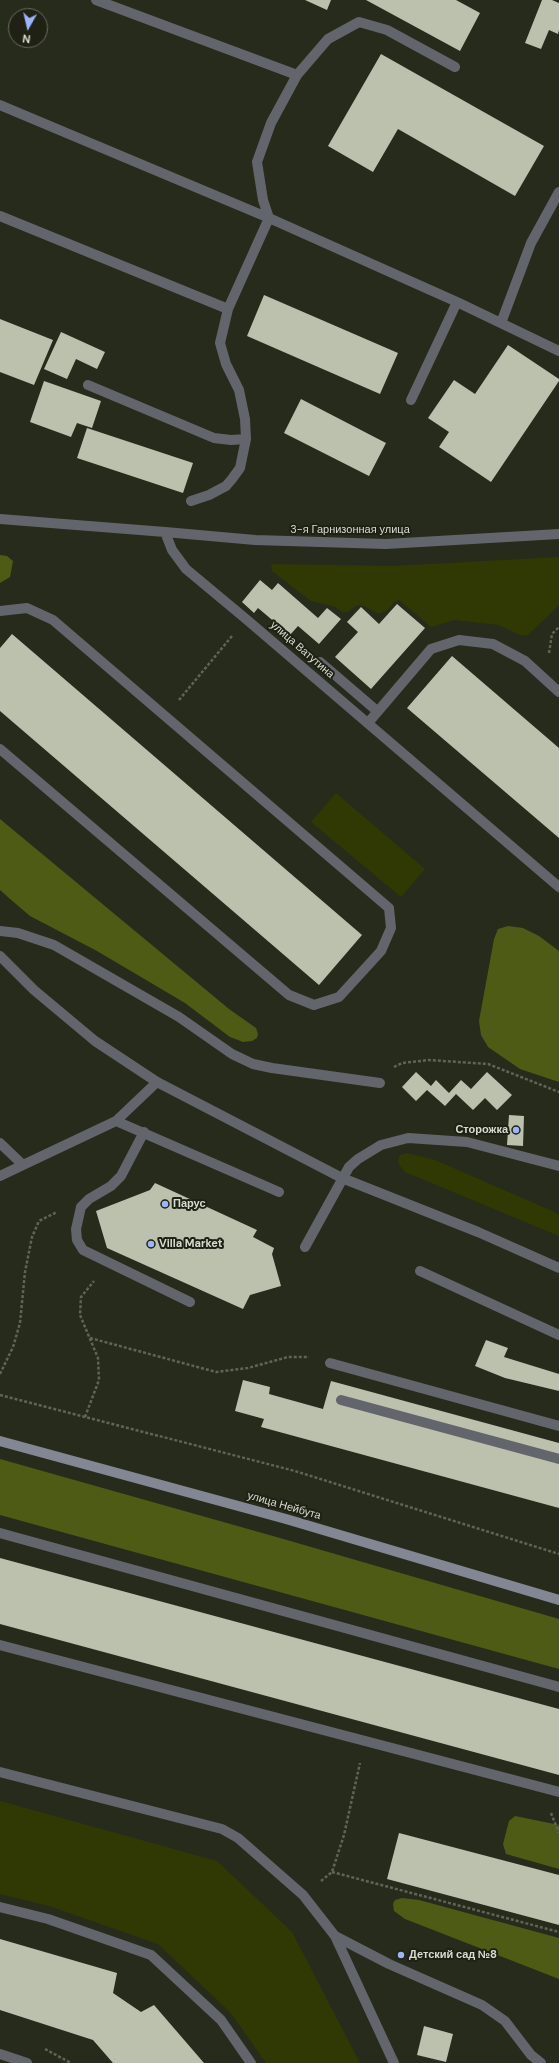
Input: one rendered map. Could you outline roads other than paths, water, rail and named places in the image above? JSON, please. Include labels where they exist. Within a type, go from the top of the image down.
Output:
[{"type":"street","points":[[96,0],[297,75]]},
{"type":"street","points":[[192,501],[209,495],[226,486],[240,468],[246,439],[245,419],[239,390],[226,364],[220,343],[228,309],[268,218],[262,200],[257,162],[271,123],[297,75],[328,39],[358,22],[387,30],[455,67]]},
{"type":"street","points":[[0,105],[268,218],[457,302],[559,351]]},
{"type":"street","points":[[501,323],[531,243],[559,192]]},
{"type":"street","points":[[0,216],[228,309]]},
{"type":"street","points":[[411,400],[457,302]]},
{"type":"street","points":[[88,385],[214,438],[231,440],[246,439]]},
{"type":"street","points":[[0,519],[165,532]]},
{"type":"street","name":"3-я Гарнизонная улица","points":[[165,532],[255,540],[386,544],[559,534]]},
{"type":"street","name":"улица Ватутина","points":[[165,532],[172,550],[186,569],[559,887]]},
{"type":"street","points":[[0,611],[27,608],[53,620],[389,908],[391,928],[381,951],[338,997],[314,1005],[289,995],[0,749]]},
{"type":"street","points":[[368,723],[431,649],[459,640],[493,644],[525,661],[559,692]]},
{"type":"street","points":[[320,662],[377,711]]},
{"type":"street","points":[[0,931],[18,933],[54,945],[179,1017],[232,1054],[253,1064],[375,1082]]},
{"type":"street","points":[[0,956],[34,990],[95,1041],[157,1082],[342,1178],[478,1232],[559,1268]]},
{"type":"street","points":[[0,1176],[116,1121],[157,1082]]},
{"type":"street","points":[[116,1121],[279,1192]]},
{"type":"street","points":[[144,1132],[121,1176],[111,1186],[89,1198],[81,1207],[76,1229],[77,1240],[83,1250],[190,1302]]},
{"type":"street","points":[[305,1248],[349,1167],[380,1145],[408,1138],[467,1142],[559,1166]]},
{"type":"street","points":[[0,1143],[23,1165]]},
{"type":"street","points":[[420,1271],[559,1335]]},
{"type":"street","points":[[330,1362],[559,1426]]},
{"type":"street","points":[[341,1400],[559,1459]]},
{"type":"street","name":"улица Нейбута","points":[[0,1441],[286,1519],[559,1600]]},
{"type":"street","points":[[0,1533],[559,1687]]},
{"type":"street","points":[[0,1645],[559,1792]]},
{"type":"street","points":[[0,1772],[222,1829],[238,1838],[303,1894],[335,1936],[394,2063]]},
{"type":"street","points":[[0,1907],[48,1919],[151,1955],[221,2020],[251,2063]]},
{"type":"street","points":[[335,1936],[389,1964],[482,2005],[505,2021],[531,2055],[541,2063]]},
{"type":"street","points":[[0,2054],[27,2063]]},
{"type":"place","name":"Сторожка","points":[[516,1130]]},
{"type":"place","name":"Парус","points":[[165,1204]]},
{"type":"place","name":"Villa Market","points":[[151,1244]]},
{"type":"place","name":"Детский сад №8","points":[[401,1955]]}]
